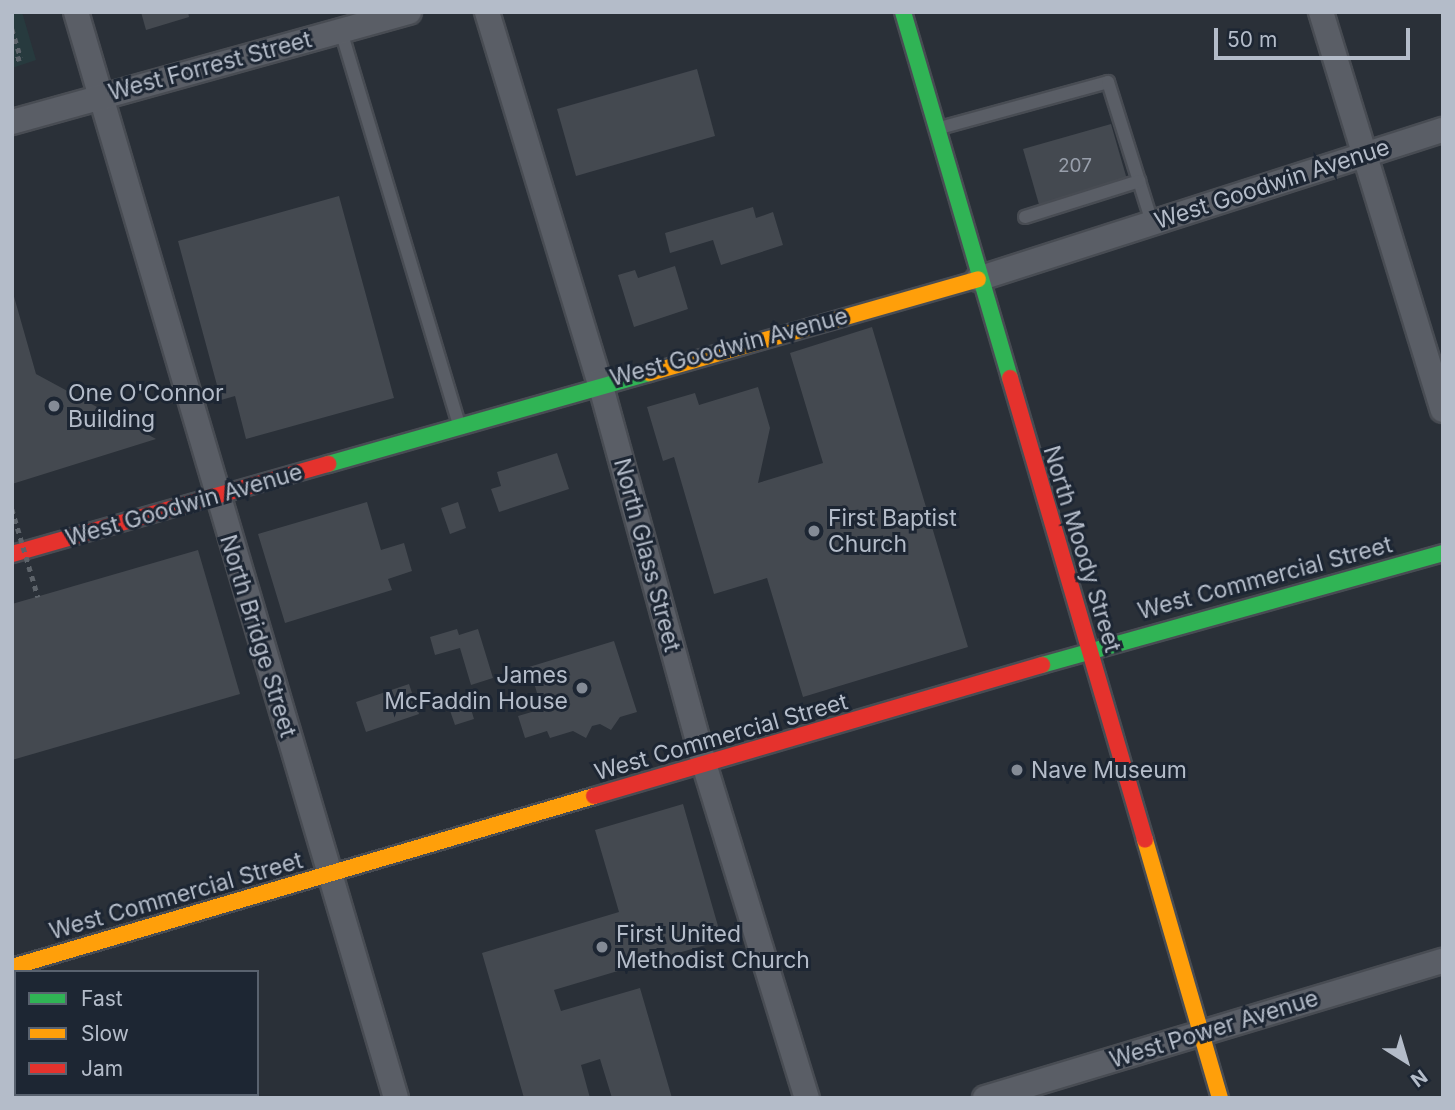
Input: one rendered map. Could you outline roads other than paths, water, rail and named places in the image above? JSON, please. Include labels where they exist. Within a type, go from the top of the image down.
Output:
[{"type":"main road","name":"North Moody Street","points":[[903,12],[978,279],[1220,1098]]},
{"type":"main road","name":"West Goodwin Avenue","points":[[12,554],[216,497],[600,383],[978,279]]},
{"type":"main road","name":"West Commercial Street","points":[[12,967],[705,767],[1088,651],[1443,553]]},
{"type":"street","name":"North Bridge Street","points":[[76,12],[216,497],[396,1098]]},
{"type":"street","name":"West Forrest Street","points":[[12,122],[101,95],[409,12]]},
{"type":"street","name":"North Glass Street","points":[[487,12],[600,383],[705,767],[807,1098]]},
{"type":"street","points":[[1321,12],[1443,410]]},
{"type":"street","name":"West Goodwin Avenue","points":[[978,279],[1443,130]]},
{"type":"street","name":"West Power Avenue","points":[[985,1098],[1443,961]]},
{"type":"lane","points":[[341,31],[459,425]]},
{"type":"lane","points":[[936,129],[1108,82],[1152,222]]},
{"type":"lane","points":[[1025,217],[1139,181]]},
{"type":"place","name":"One O'Connor Building","points":[[54,406]]},
{"type":"place","name":"First Baptist Church","points":[[814,531]]},
{"type":"place","name":"James McFaddin House","points":[[582,688]]},
{"type":"place","name":"Nave Museum","points":[[1017,770]]},
{"type":"place","name":"First United Methodist Church","points":[[602,947]]}]
